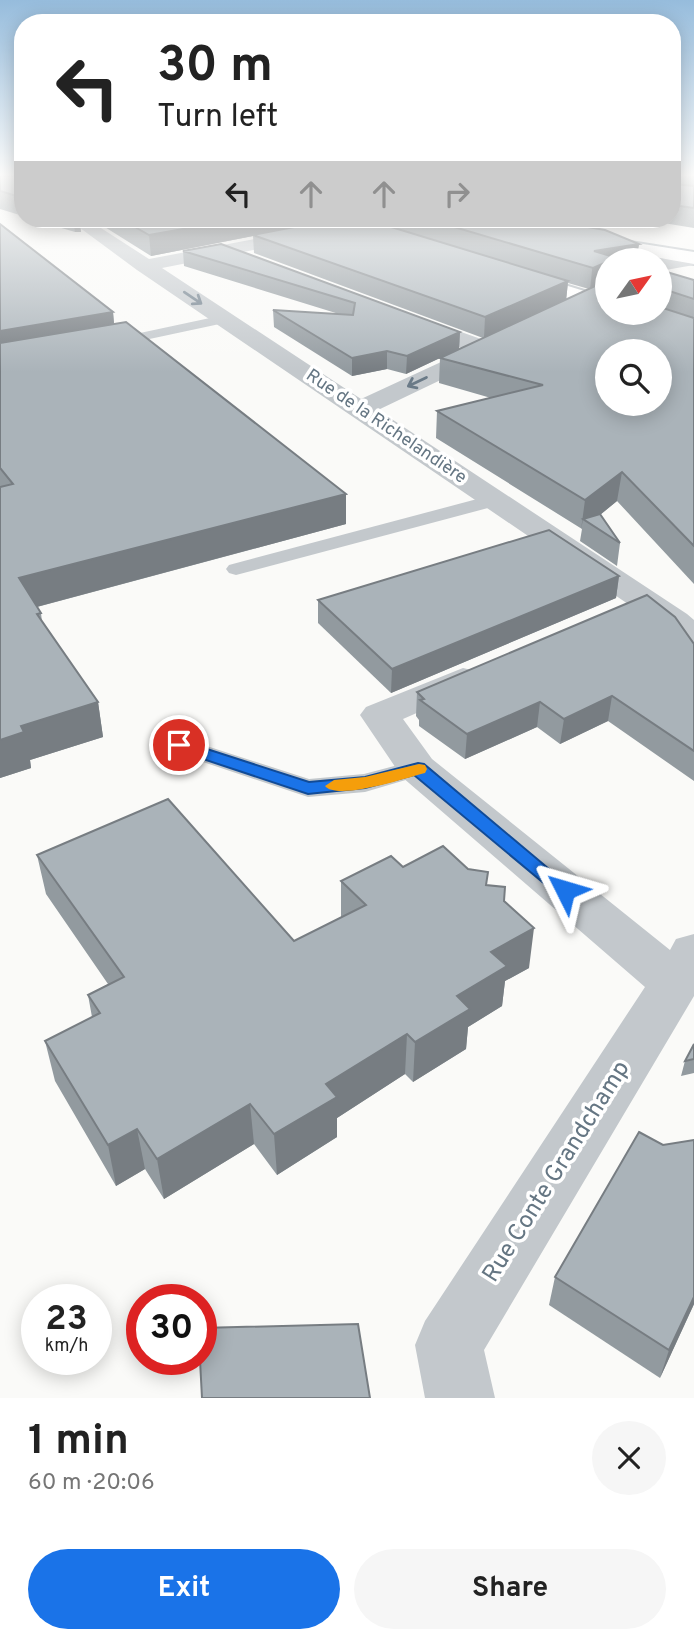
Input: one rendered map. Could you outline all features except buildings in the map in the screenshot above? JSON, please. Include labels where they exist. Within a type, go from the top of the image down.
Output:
[{"type":"main road","points":[[594,241],[694,259]]},
{"type":"main road","points":[[498,270],[595,296]]},
{"type":"street","name":"Rue de la Richelandière","points":[[108,241],[646,601],[675,621],[694,639]]},
{"type":"street","points":[[144,266],[270,241]]},
{"type":"street","points":[[223,250],[261,265]]},
{"type":"street","points":[[672,263],[694,259]]},
{"type":"street","points":[[565,312],[595,300]]},
{"type":"street","points":[[387,312],[485,349]]},
{"type":"street","points":[[359,410],[508,339]]},
{"type":"street","points":[[607,618],[646,601]]},
{"type":"street","points":[[494,666],[380,715],[418,768],[685,968]]},
{"type":"street","name":"Rue Conte Grandchamp","points":[[460,1398],[449,1345],[685,968]]},
{"type":"lane","points":[[92,346],[224,319]]},
{"type":"lane","points":[[236,569],[496,500]]},
{"type":"lane","points":[[179,745],[308,788],[365,783],[418,768]]},
{"type":"slow traffic","points":[[334,786],[365,783],[419,769]]},
{"type":"route","points":[[179,745],[308,788],[365,783],[418,768],[565,890]]}]
